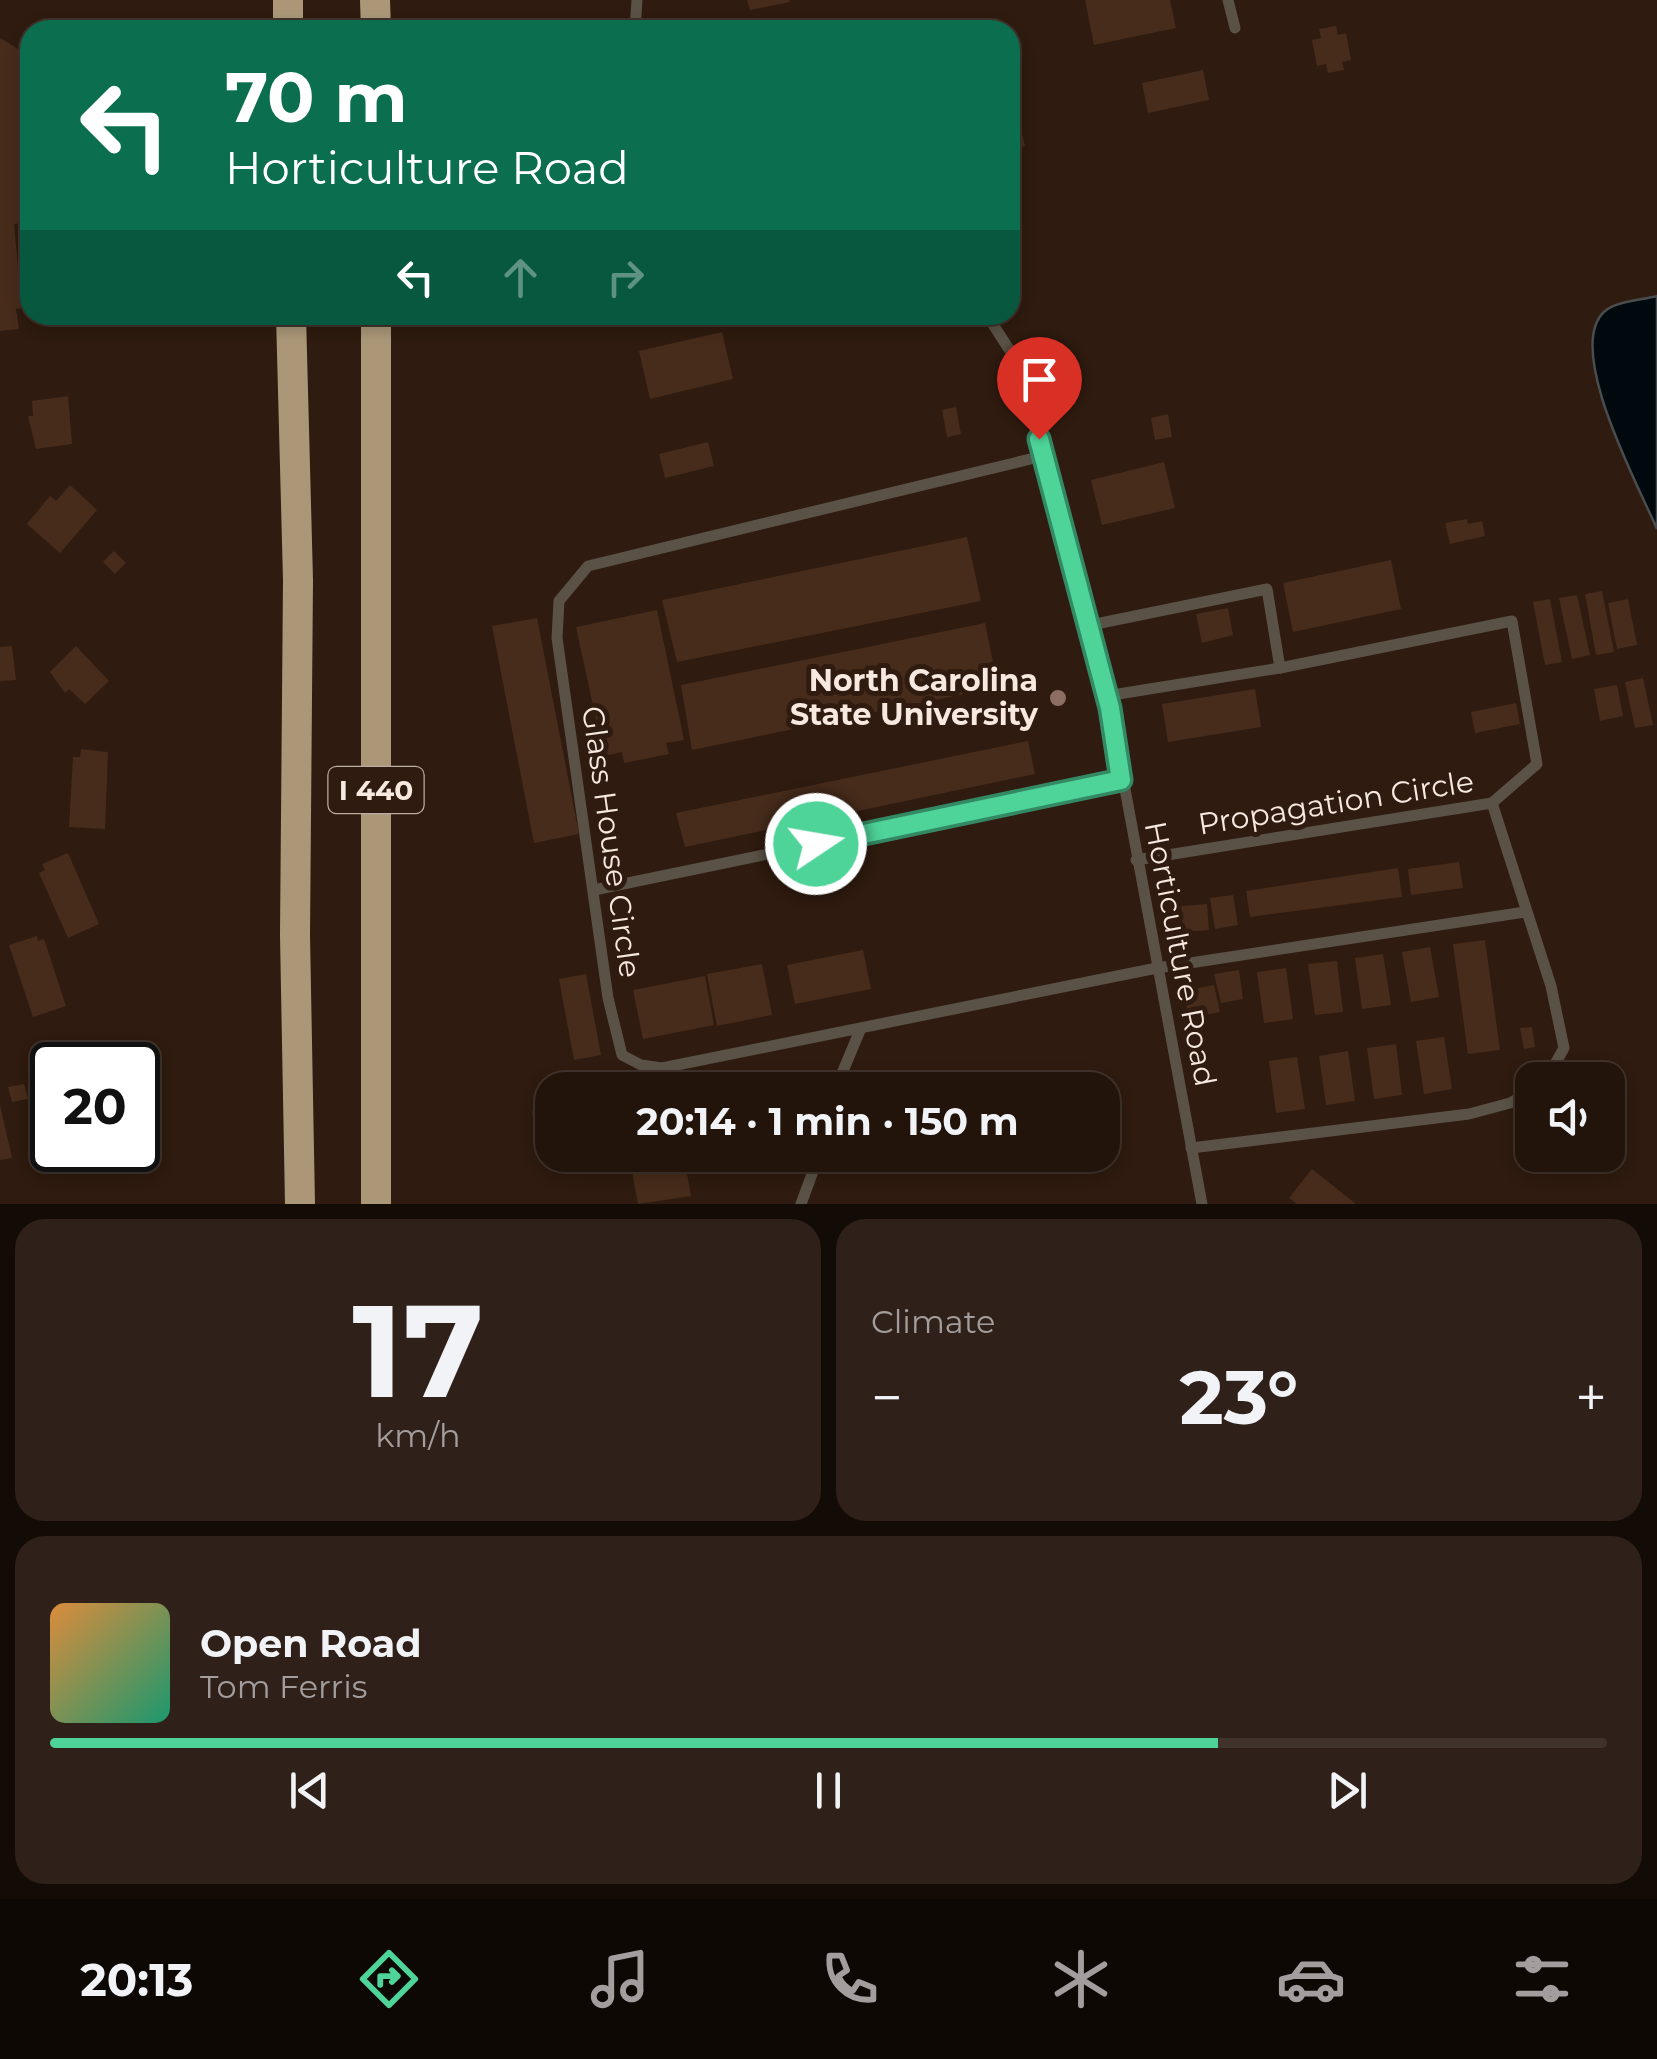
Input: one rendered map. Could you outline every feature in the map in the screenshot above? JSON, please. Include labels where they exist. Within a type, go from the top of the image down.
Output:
[{"type":"highway","name":"I 440","points":[[292,325],[298,580],[295,936],[300,1204]]},
{"type":"highway","name":"I 440","points":[[376,325],[376,1204]]},
{"type":"lane","points":[[1228,0],[1235,28]]},
{"type":"lane","name":"Horticulture Road","points":[[993,325],[1012,354],[1106,696],[1202,1204]]},
{"type":"lane","name":"Glass House Circle","points":[[1043,456],[588,566],[559,601],[557,638],[608,998],[622,1056],[662,1068],[1156,968],[1525,912]]},
{"type":"lane","points":[[1086,626],[1266,589],[1280,668]]},
{"type":"lane","points":[[1106,696],[1280,668],[1512,621],[1537,764],[1492,803]]},
{"type":"lane","points":[[594,890],[1121,780]]},
{"type":"lane","name":"Propagation Circle","points":[[1136,860],[1492,803],[1552,986],[1564,1048],[1556,1062]]},
{"type":"lane","points":[[843,1072],[861,1028]]},
{"type":"lane","points":[[1191,1148],[1468,1114],[1515,1100]]},
{"type":"lane","points":[[802,1204],[814,1172]]},
{"type":"shaded area","points":[[1657,296],[1657,529],[1609,418],[1593,354],[1594,329],[1605,311]]},
{"type":"building","points":[[747,0],[789,0],[790,2],[750,10]]},
{"type":"building","points":[[1085,0],[1170,0],[1176,28],[1094,45]]},
{"type":"building","points":[[1336,26],[1338,35],[1346,33],[1351,60],[1342,62],[1344,70],[1328,73],[1326,64],[1317,66],[1312,40],[1321,38],[1319,29]]},
{"type":"building","points":[[0,38],[20,50],[20,223],[14,224],[20,308],[16,309],[19,329],[0,331]]},
{"type":"building","points":[[1203,70],[1209,100],[1148,113],[1142,83]]},
{"type":"building","points":[[722,332],[733,379],[650,399],[639,351]]},
{"type":"building","points":[[68,396],[72,444],[36,449],[28,416],[33,416],[32,401]]},
{"type":"building","points":[[956,407],[961,434],[947,437],[942,410]]},
{"type":"building","points":[[1168,414],[1172,437],[1155,440],[1151,418]]},
{"type":"building","points":[[708,442],[714,466],[665,478],[659,454]]},
{"type":"building","points":[[1164,462],[1175,508],[1102,525],[1091,480]]},
{"type":"building","points":[[70,485],[97,510],[60,553],[27,524],[50,496],[56,501]]},
{"type":"building","points":[[1467,519],[1468,524],[1482,521],[1485,536],[1450,544],[1445,523]]},
{"type":"building","points":[[967,537],[981,601],[677,662],[662,600]]},
{"type":"building","points":[[114,551],[126,563],[115,574],[103,562]]},
{"type":"building","points":[[1391,560],[1401,609],[1293,632],[1283,583]]},
{"type":"building","points":[[1602,591],[1614,652],[1596,655],[1585,594]]},
{"type":"building","points":[[1577,595],[1590,655],[1572,659],[1559,598]]},
{"type":"building","points":[[1550,599],[1562,662],[1545,665],[1533,602]]},
{"type":"building","points":[[1628,599],[1637,645],[1617,649],[1608,603]]},
{"type":"building","points":[[1228,608],[1233,635],[1202,643],[1196,614]]},
{"type":"building","points":[[657,610],[684,740],[666,743],[669,754],[624,763],[622,752],[604,756],[576,627]]},
{"type":"building","points":[[537,618],[579,834],[534,843],[492,626]]},
{"type":"building","points":[[985,623],[998,687],[692,750],[681,685]]},
{"type":"building","points":[[12,646],[16,680],[0,681],[0,647]]},
{"type":"building","points":[[76,646],[109,681],[85,704],[69,689],[65,693],[50,672]]},
{"type":"building","points":[[1643,678],[1653,725],[1635,728],[1625,682]]},
{"type":"building","points":[[1617,685],[1623,716],[1600,721],[1594,689]]},
{"type":"building","points":[[1255,689],[1261,727],[1168,742],[1162,704]]},
{"type":"building","points":[[1516,703],[1520,724],[1475,733],[1471,712]]},
{"type":"building","points":[[1028,741],[1035,774],[685,847],[676,813]]},
{"type":"building","points":[[81,749],[108,752],[105,829],[69,827],[73,757],[80,757]]},
{"type":"building","points":[[68,853],[99,924],[68,938],[39,873],[45,870],[42,864]]},
{"type":"building","points":[[1459,862],[1463,888],[1411,895],[1408,869]]},
{"type":"building","points":[[1398,868],[1402,897],[1250,917],[1246,891]]},
{"type":"building","points":[[1233,895],[1238,925],[1215,929],[1210,898]]},
{"type":"building","points":[[1207,904],[1209,930],[1183,932],[1181,906]]},
{"type":"building","points":[[37,936],[38,941],[44,939],[66,1006],[33,1017],[9,945]]},
{"type":"building","points":[[1485,940],[1500,1050],[1468,1054],[1453,944]]},
{"type":"building","points":[[1430,947],[1439,997],[1411,1002],[1402,952]]},
{"type":"building","points":[[863,950],[871,989],[795,1004],[787,965]]},
{"type":"building","points":[[1383,954],[1391,1005],[1362,1009],[1355,958]]},
{"type":"building","points":[[1337,961],[1343,1012],[1315,1015],[1308,964]]},
{"type":"building","points":[[762,964],[772,1015],[717,1026],[707,974]]},
{"type":"building","points":[[1286,968],[1293,1019],[1264,1023],[1257,972]]},
{"type":"building","points":[[1239,970],[1243,999],[1221,1003],[1214,974]]},
{"type":"building","points":[[586,974],[601,1055],[574,1060],[559,979]]},
{"type":"building","points":[[705,976],[714,1025],[643,1039],[633,990]]},
{"type":"building","points":[[1214,985],[1220,1012],[1189,1018],[1183,991]]},
{"type":"building","points":[[1532,1027],[1535,1047],[1524,1049],[1520,1028]]},
{"type":"building","points":[[1444,1037],[1452,1089],[1424,1094],[1416,1041]]},
{"type":"building","points":[[1396,1044],[1402,1095],[1374,1099],[1367,1048]]},
{"type":"building","points":[[1348,1051],[1355,1101],[1326,1105],[1319,1056]]},
{"type":"building","points":[[1297,1057],[1305,1109],[1276,1113],[1269,1061]]},
{"type":"building","points":[[24,1084],[28,1099],[12,1102],[8,1087]]},
{"type":"building","points":[[0,1105],[12,1158],[0,1160]]},
{"type":"building","points":[[1312,1169],[1356,1204],[1297,1204],[1289,1198]]},
{"type":"building","points":[[632,1172],[687,1172],[691,1196],[638,1204]]},
{"type":"place","name":"North Carolina State University","points":[[1058,698]]},
{"type":"route","points":[[816,844],[1121,780],[1110,708],[1039,439]]}]
